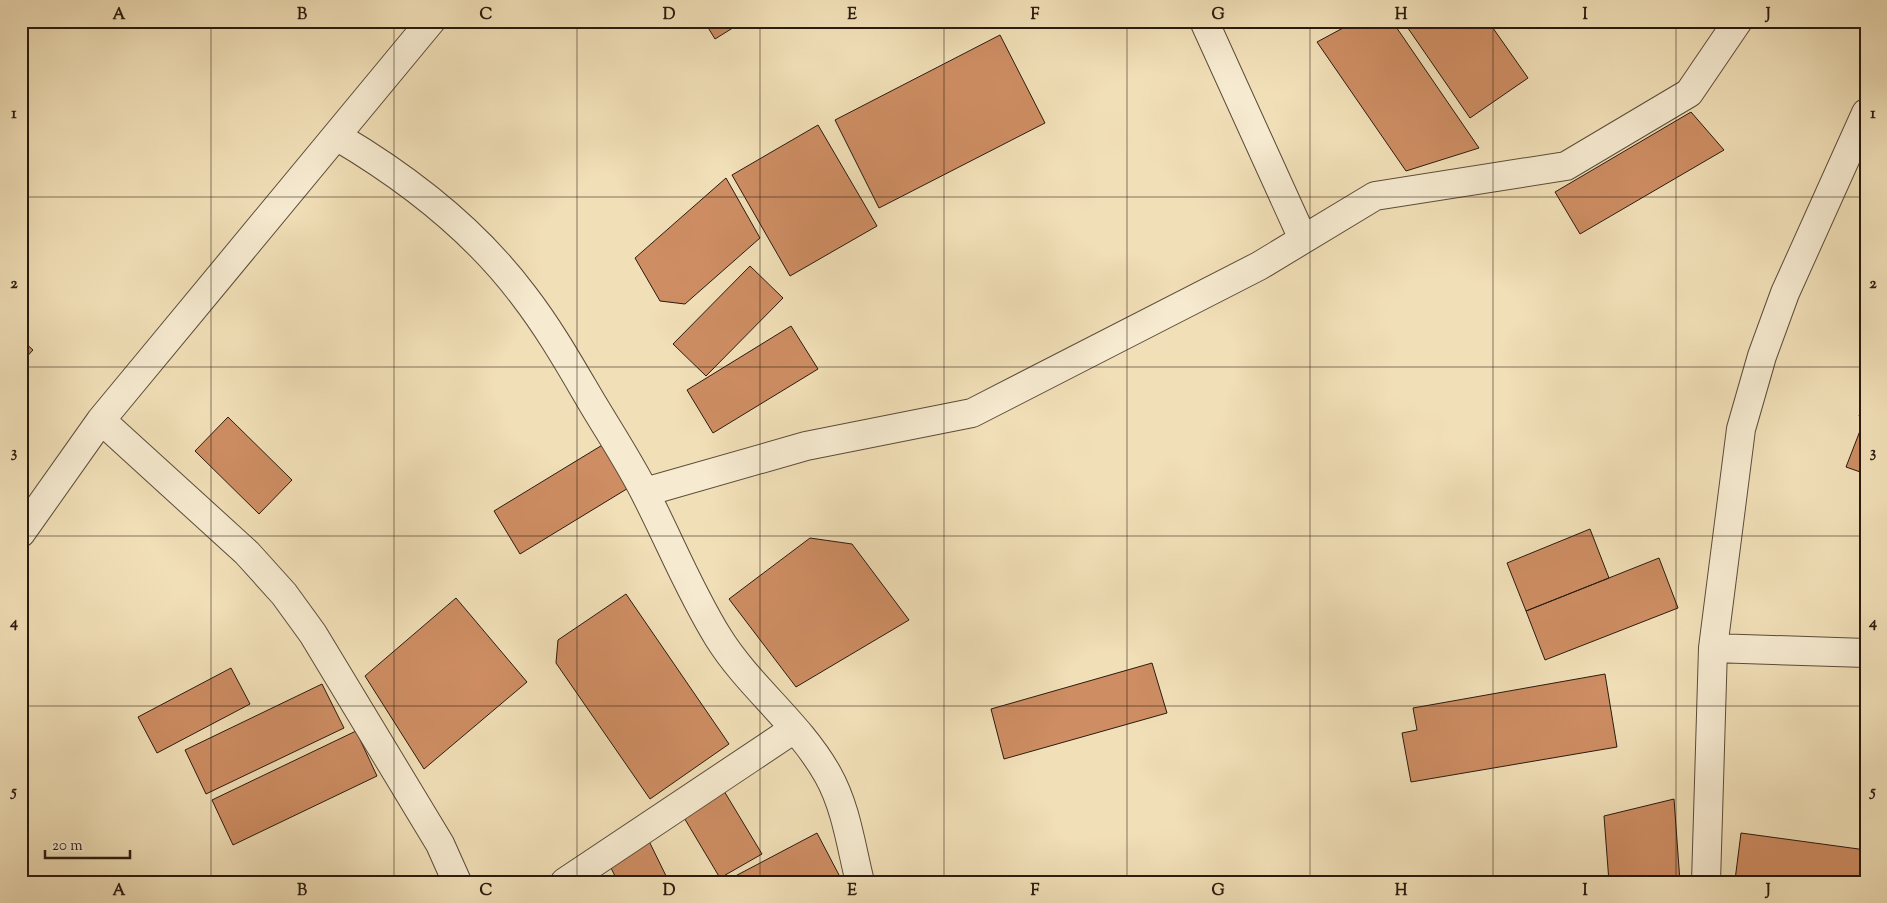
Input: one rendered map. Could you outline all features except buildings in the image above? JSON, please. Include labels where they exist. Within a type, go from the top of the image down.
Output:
[{"type":"street","points":[[21,532],[101,420],[338,137],[431,21]]},
{"type":"street","points":[[1204,21],[1303,239]]},
{"type":"street","points":[[645,492],[806,446],[972,414],[1259,266],[1375,196],[1566,166],[1688,93],[1738,21]]},
{"type":"street","points":[[1706,882],[1713,648],[1741,429],[1759,365],[1785,292],[1866,113]]},
{"type":"street","points":[[338,137],[385,165],[449,215],[485,250],[524,296],[556,342],[645,492],[717,636],[738,668],[794,729],[828,775],[840,803],[860,882]]},
{"type":"street","points":[[101,420],[247,553],[284,594],[313,634],[440,844],[457,882]]},
{"type":"street","points":[[1713,648],[1866,653]]},
{"type":"street","points":[[565,882],[794,729]]}]
